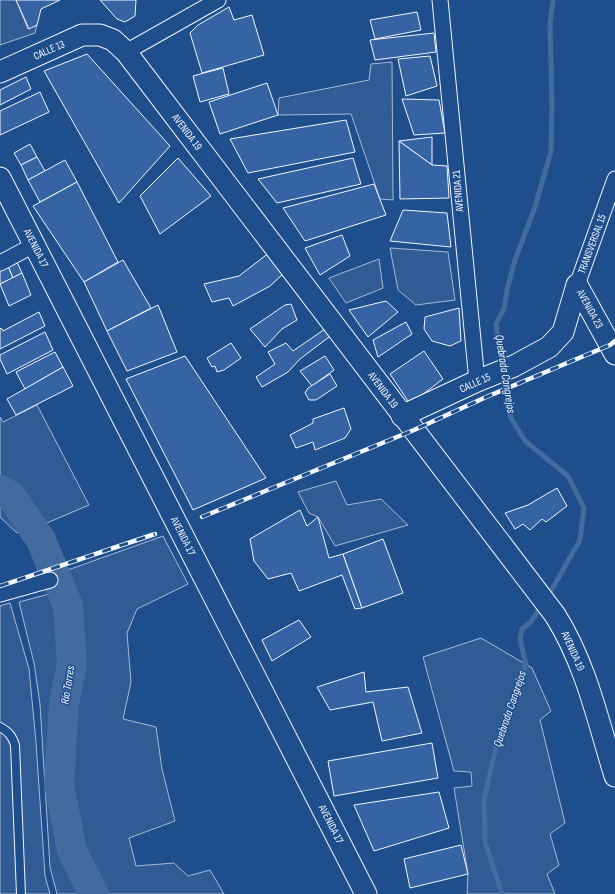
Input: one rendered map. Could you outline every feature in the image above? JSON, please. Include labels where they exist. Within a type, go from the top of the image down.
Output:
[{"type":"street","points":[[126,52],[218,0]]},
{"type":"street","name":"AVENIDA 21","points":[[440,0],[478,381]]},
{"type":"street","name":"AVENIDA 19","points":[[100,35],[113,40],[126,52],[555,615],[577,655],[615,776]]},
{"type":"street","name":"CALLE 13","points":[[0,72],[82,36],[100,35]]},
{"type":"street","name":"AVENIDA 17","points":[[0,178],[366,894]]},
{"type":"street","name":"TRANSVERSAL 15","points":[[577,285],[615,180]]},
{"type":"street","points":[[0,263],[34,245]]},
{"type":"street","name":"CALLE 15","points":[[402,416],[514,366],[549,347],[563,332],[577,285]]},
{"type":"street","name":"AVENIDA 23","points":[[577,285],[610,331],[615,354]]},
{"type":"street","points":[[0,594],[50,580]]},
{"type":"lane","points":[[0,727],[8,731],[13,737],[15,745],[21,894]]},
{"type":"shaded area","points":[[0,0],[16,0],[28,29],[37,25],[35,33],[0,45]]},
{"type":"shaded area","points":[[392,62],[393,200],[380,199],[351,114],[278,115],[279,98],[369,80],[371,64]]},
{"type":"shaded area","points":[[390,248],[448,252],[455,300],[416,305],[398,290]]},
{"type":"shaded area","points":[[379,259],[383,288],[346,303],[329,278]]},
{"type":"shaded area","points":[[37,405],[89,505],[35,528],[17,533],[0,517],[0,417],[3,422]]},
{"type":"shaded area","points":[[336,481],[347,505],[381,499],[408,525],[335,546],[318,517],[309,513],[298,492]]},
{"type":"shaded area","points":[[163,536],[188,584],[137,609],[127,633],[131,682],[123,719],[156,727],[162,769],[175,821],[129,838],[136,866],[174,863],[188,876],[210,870],[224,894],[57,894],[50,867],[40,704],[34,663],[19,602],[72,588],[65,571]]},
{"type":"shaded area","points":[[10,603],[29,669],[36,742],[45,876],[50,894],[0,894],[0,606]]},
{"type":"shaded area","points":[[481,638],[532,668],[551,711],[540,720],[565,823],[550,834],[559,865],[547,874],[555,894],[467,894],[468,874],[454,788],[472,786],[471,772],[454,771],[423,657]]},
{"type":"building","points":[[16,0],[60,0],[41,9],[37,25],[29,29]]},
{"type":"building","points":[[100,0],[136,0],[135,16],[125,22],[117,19]]},
{"type":"building","points":[[229,7],[234,20],[252,15],[264,55],[202,73],[190,33],[198,25]]},
{"type":"building","points":[[417,12],[421,30],[375,39],[370,20]]},
{"type":"building","points":[[434,33],[436,52],[375,60],[370,40]]},
{"type":"building","points":[[87,54],[170,146],[119,203],[44,71]]},
{"type":"building","points":[[430,56],[437,86],[406,96],[398,59]]},
{"type":"building","points":[[223,68],[229,94],[200,102],[193,76]]},
{"type":"building","points":[[26,77],[31,89],[0,105],[0,90]]},
{"type":"building","points":[[267,83],[278,115],[220,134],[209,102]]},
{"type":"building","points":[[40,92],[49,112],[0,135],[0,111]]},
{"type":"building","points":[[402,99],[439,100],[445,133],[414,135]]},
{"type":"building","points":[[346,120],[355,152],[248,173],[230,139]]},
{"type":"building","points":[[432,137],[432,165],[399,141]]},
{"type":"building","points":[[399,141],[432,165],[447,166],[449,198],[400,199]]},
{"type":"building","points":[[30,144],[37,157],[21,165],[14,153]]},
{"type":"building","points":[[37,157],[45,171],[28,180],[21,165]]},
{"type":"building","points":[[178,158],[211,196],[160,234],[140,196]]},
{"type":"building","points":[[353,158],[361,184],[277,203],[258,179]]},
{"type":"building","points":[[65,160],[77,182],[40,202],[28,180]]},
{"type":"building","points":[[77,182],[118,262],[84,282],[33,206]]},
{"type":"building","points":[[374,184],[386,215],[305,241],[283,208]]},
{"type":"building","points":[[403,210],[447,213],[451,247],[390,241]]},
{"type":"building","points":[[342,235],[350,256],[320,275],[305,248]]},
{"type":"building","points":[[270,252],[282,275],[270,286],[233,306],[229,298],[212,302],[204,284],[239,276]]},
{"type":"building","points":[[16,260],[22,273],[13,278],[7,264]]},
{"type":"building","points":[[123,260],[151,308],[107,331],[84,282]]},
{"type":"building","points":[[7,264],[13,278],[0,284],[0,268]]},
{"type":"building","points":[[22,273],[31,295],[9,306],[0,284]]},
{"type":"building","points":[[386,301],[398,312],[368,337],[349,310]]},
{"type":"building","points":[[291,304],[297,320],[282,329],[265,347],[250,329],[285,305]]},
{"type":"building","points":[[158,305],[177,352],[127,371],[107,331]]},
{"type":"building","points":[[459,308],[461,341],[450,346],[432,341],[424,329],[425,317]]},
{"type":"building","points":[[39,312],[45,326],[0,349],[1,328],[3,331]]},
{"type":"building","points":[[406,322],[412,334],[378,357],[373,340]]},
{"type":"building","points":[[325,329],[331,335],[329,337],[300,359],[288,372],[262,387],[256,377],[275,364],[268,352],[286,343],[293,351]]},
{"type":"building","points":[[45,332],[53,350],[7,374],[0,359],[0,355]]},
{"type":"building","points":[[231,343],[241,358],[224,370],[217,372],[215,366],[212,367],[207,358]]},
{"type":"building","points":[[424,351],[443,379],[410,404],[390,374]]},
{"type":"building","points":[[55,352],[63,367],[25,389],[16,372]]},
{"type":"building","points":[[185,356],[266,478],[193,510],[126,379]]},
{"type":"building","points":[[325,356],[334,370],[312,386],[300,371]]},
{"type":"building","points":[[63,367],[73,386],[16,415],[7,399]]},
{"type":"building","points":[[330,374],[337,386],[316,400],[309,400],[305,393],[308,388]]},
{"type":"building","points":[[344,408],[351,429],[345,438],[315,450],[313,442],[296,448],[290,435],[313,423],[313,419]]},
{"type":"building","points":[[557,488],[567,506],[546,522],[542,519],[530,530],[523,524],[515,529],[505,513],[528,505]]},
{"type":"building","points":[[300,510],[307,526],[318,517],[329,558],[343,554],[362,608],[355,609],[342,575],[299,591],[291,573],[268,579],[254,561],[250,539]]},
{"type":"building","points":[[383,539],[403,593],[362,608],[343,554]]},
{"type":"building","points":[[299,620],[311,637],[272,661],[262,640]]},
{"type":"building","points":[[364,672],[366,692],[408,687],[422,733],[382,741],[373,702],[330,710],[317,687]]},
{"type":"building","points":[[432,743],[438,778],[334,796],[328,761]]},
{"type":"building","points":[[439,792],[449,828],[374,851],[354,805]]},
{"type":"building","points":[[461,845],[468,874],[410,888],[404,859]]},
{"type":"waterway","name":"Quebrada Cangrejos","points":[[502,366],[496,324],[504,309],[507,290],[515,260],[535,207],[551,151],[552,104],[550,23],[553,0]]},
{"type":"waterway","name":"Quebrada Cangrejos","points":[[503,376],[511,418],[525,441],[568,476],[584,508],[580,540],[548,596]]},
{"type":"waterway","name":"Río Torres","points":[[0,490],[11,496],[41,540],[68,606],[72,664],[64,704],[59,784],[72,851],[94,894]]},
{"type":"waterway","name":"Quebrada Cangrejos","points":[[502,894],[485,842],[484,799],[498,739],[526,664],[520,640],[522,629],[531,622],[541,606]]},
{"type":"railway","points":[[202,517],[414,430],[484,398],[610,345],[615,341]]},
{"type":"railway","points":[[0,586],[155,534]]}]
